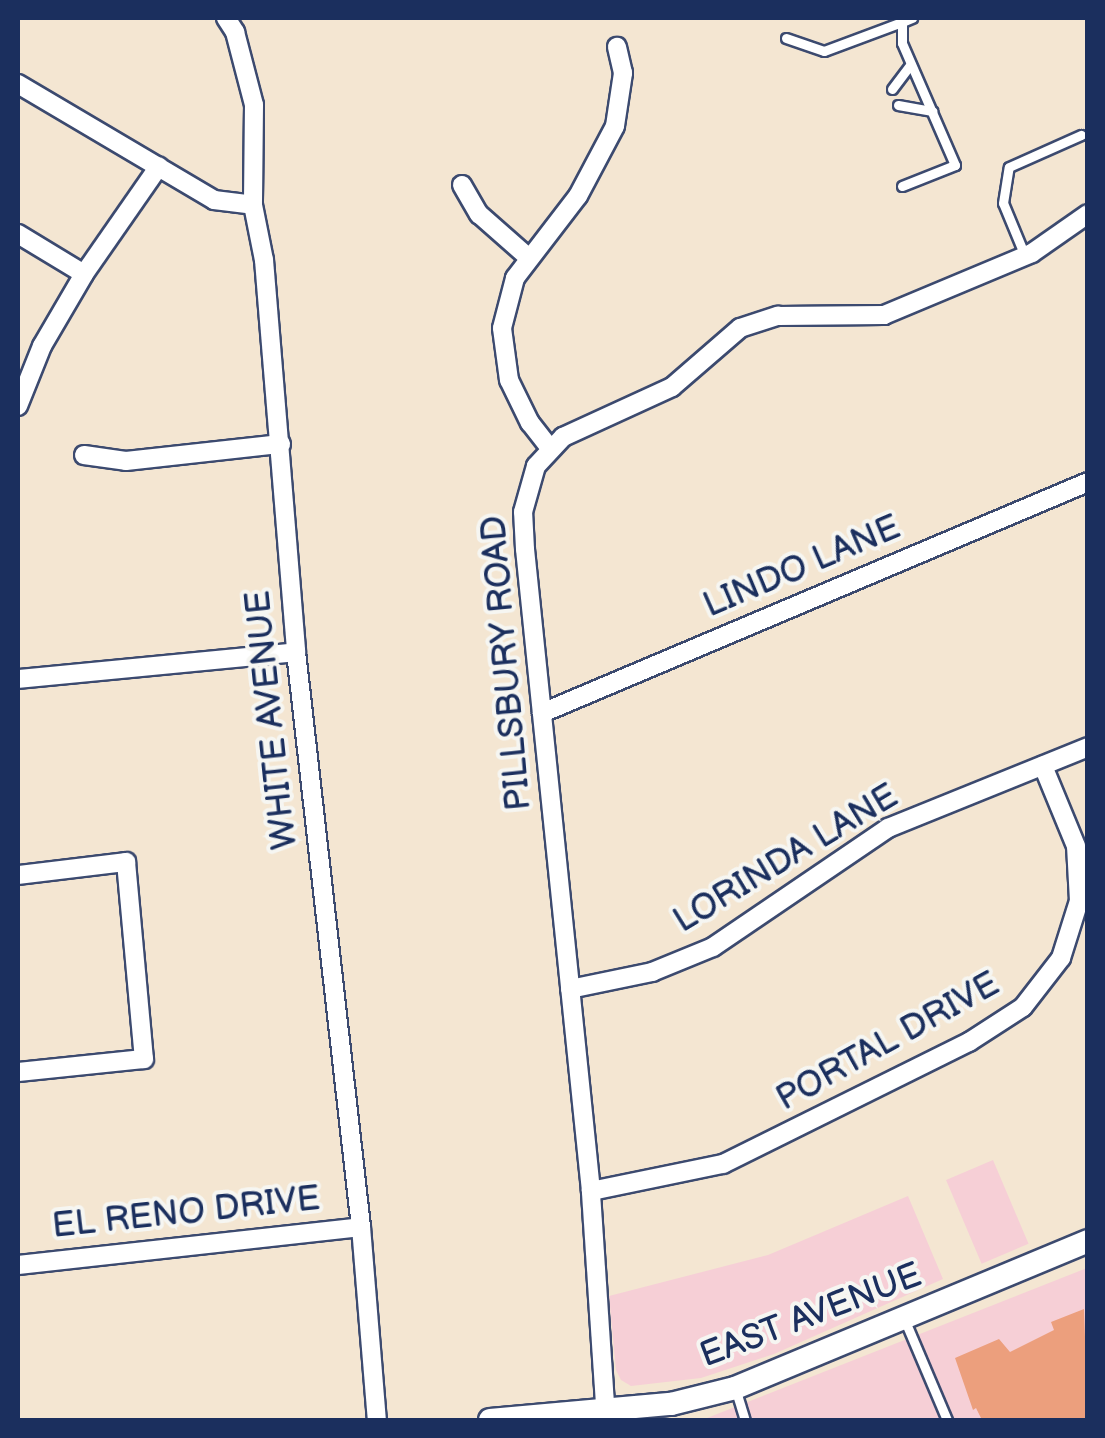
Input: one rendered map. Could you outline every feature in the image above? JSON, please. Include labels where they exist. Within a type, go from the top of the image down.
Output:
[{"type":"main road","name":"EAST AVENUE","points":[[490,1420],[606,1416],[735,1388],[1088,1241]]},
{"type":"street","name":"WHITE AVENUE","points":[[226,18],[235,32],[254,105],[253,206],[264,260],[296,652],[361,1227],[377,1420]]},
{"type":"street","points":[[617,47],[623,73],[616,126],[578,196],[528,257],[507,302],[503,356],[518,403],[548,447],[672,386],[726,338],[758,320],[778,316],[884,315],[1025,256],[1088,214]]},
{"type":"street","points":[[18,84],[214,200],[253,206]]},
{"type":"street","points":[[18,406],[21,378],[84,274],[159,166]]},
{"type":"street","points":[[462,185],[479,214],[528,257]]},
{"type":"street","points":[[18,234],[84,274]]},
{"type":"street","points":[[84,455],[126,461],[281,444]]},
{"type":"street","name":"PILLSBURY ROAD","points":[[548,447],[536,466],[522,512],[590,1191],[606,1416]]},
{"type":"street","name":"LINDO LANE","points":[[542,712],[1088,482]]},
{"type":"street","points":[[18,679],[296,652]]},
{"type":"street","name":"LORINDA LANE","points":[[570,989],[652,972],[714,947],[888,828],[1088,747]]},
{"type":"street","name":"PORTAL DRIVE","points":[[590,1191],[723,1164],[968,1042],[1024,1007],[1061,958],[1078,901],[1076,846],[1043,766]]},
{"type":"street","points":[[18,874],[126,862],[144,1059],[18,1072]]},
{"type":"street","name":"EL RENO DRIVE","points":[[18,1265],[361,1227]]},
{"type":"lane","points":[[786,38],[824,51],[908,20]]},
{"type":"lane","points":[[902,186],[954,165],[902,43],[908,20]]},
{"type":"lane","points":[[892,89],[912,64]]},
{"type":"lane","points":[[898,105],[932,111]]},
{"type":"lane","points":[[1025,256],[1003,203],[1008,167],[1081,135]]},
{"type":"lane","points":[[904,1318],[947,1420]]},
{"type":"lane","points":[[735,1388],[746,1420]]},
{"type":"shaded area","points":[[993,1160],[1029,1244],[982,1264],[946,1180]]},
{"type":"shaded area","points":[[908,1196],[943,1279],[774,1354],[701,1378],[631,1386],[621,1380],[616,1370],[609,1296],[768,1255]]},
{"type":"shaded area","points":[[1087,1268],[1087,1420],[702,1420]]},
{"type":"building","points":[[1084,1309],[1088,1420],[982,1420],[976,1408],[973,1410],[955,1358],[999,1339],[1010,1352],[1054,1330],[1051,1322]]}]
